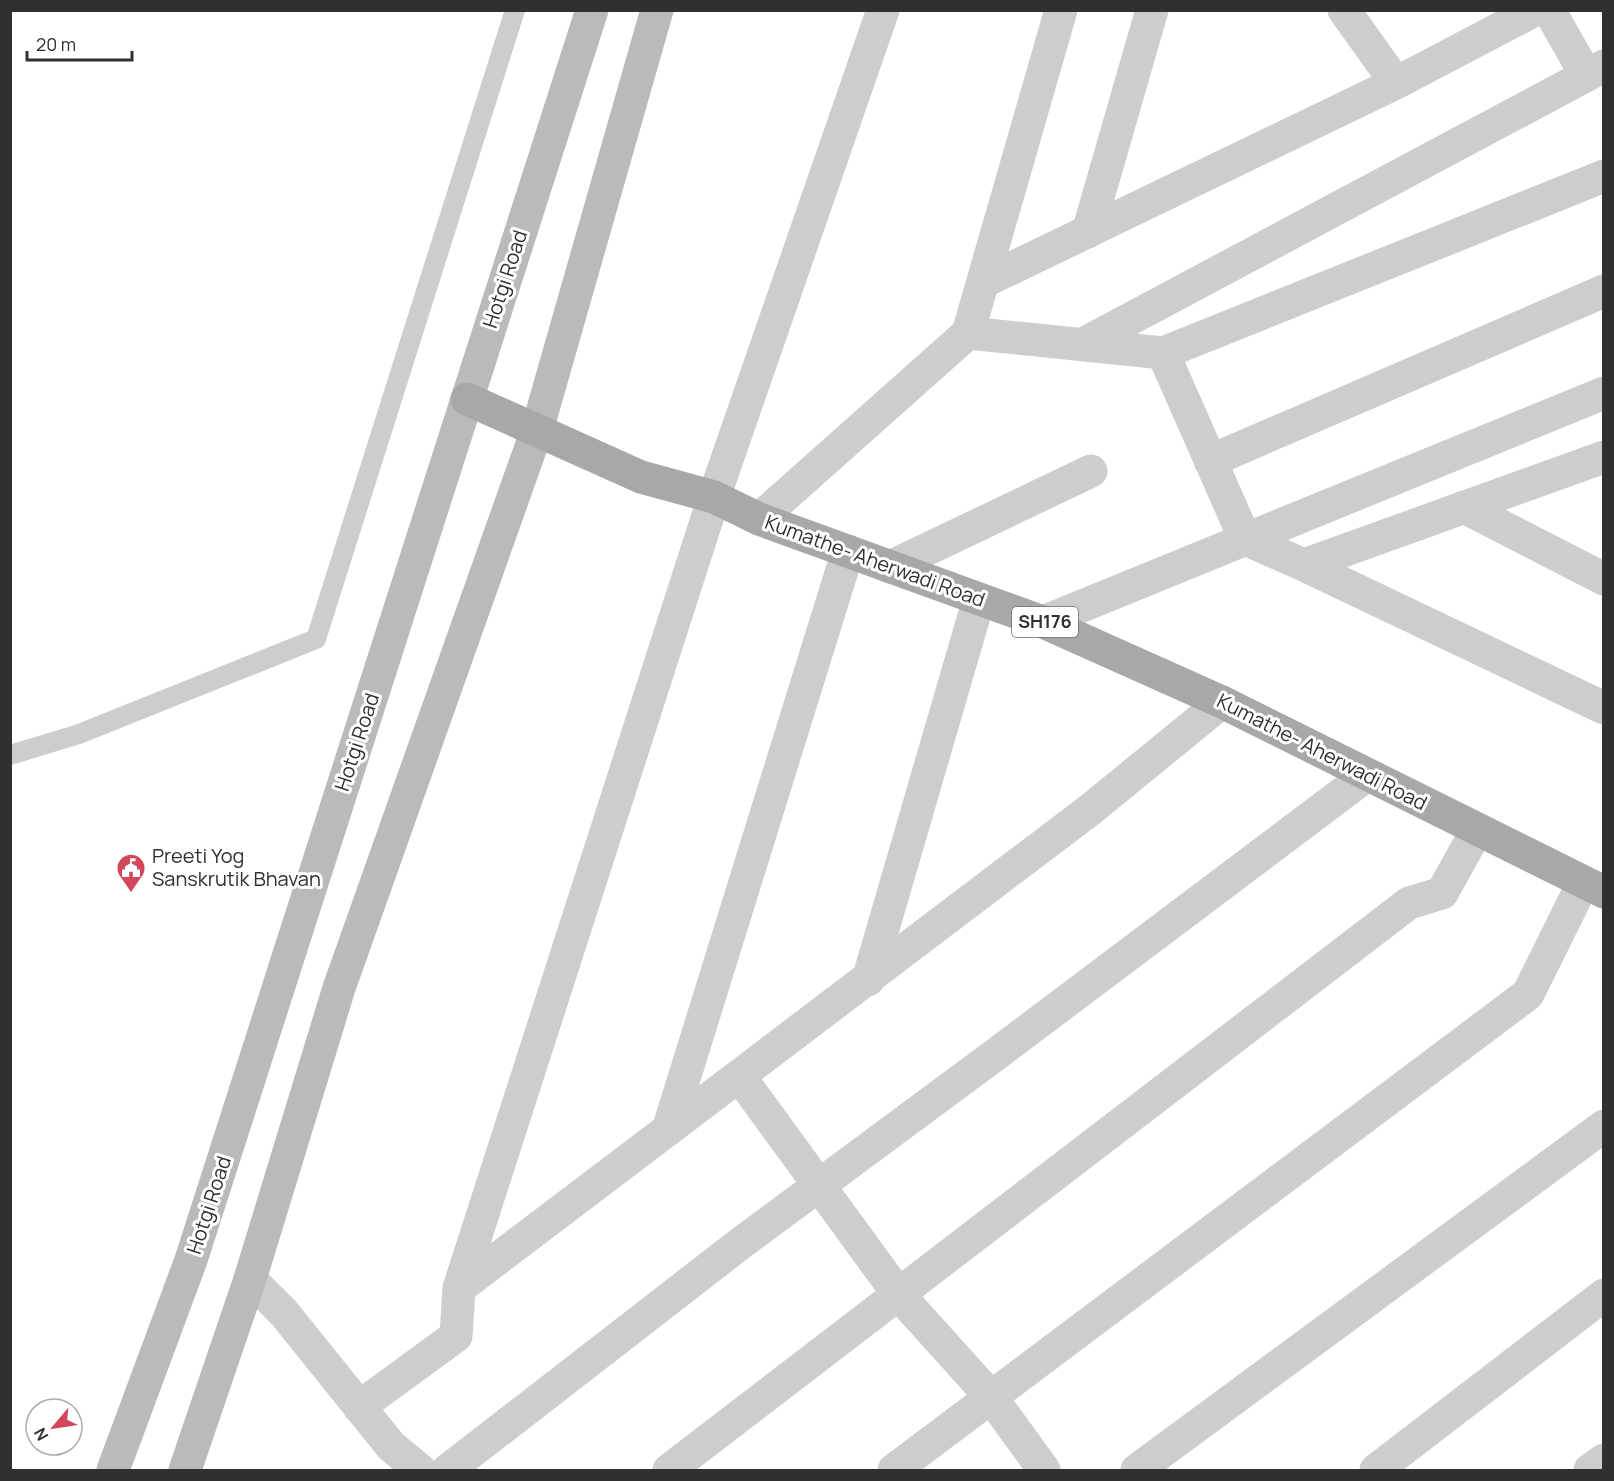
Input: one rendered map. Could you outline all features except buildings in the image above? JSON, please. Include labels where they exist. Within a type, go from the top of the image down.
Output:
[{"type":"main road","name":"Hotgi Road","points":[[113,1470],[191,1260],[592,10]]},
{"type":"main road","points":[[184,1470],[250,1279],[339,988],[537,430],[657,10]]},
{"type":"main road","name":"Kumathe- Aherwadi Road","points":[[467,399],[641,477],[714,497],[759,519],[1043,622],[1222,702],[1477,830],[1597,885]]},
{"type":"street","points":[[359,1407],[456,1336],[459,1288],[714,497],[883,10]]},
{"type":"street","points":[[759,519],[968,333],[1060,10]]},
{"type":"street","points":[[1088,232],[1152,10]]},
{"type":"street","points":[[1344,10],[1396,83]]},
{"type":"street","points":[[983,282],[1396,83],[1535,10]]},
{"type":"street","points":[[1085,344],[1595,70],[1549,10]]},
{"type":"street","points":[[968,333],[1163,352],[1604,176]]},
{"type":"street","points":[[1210,461],[1604,291]]},
{"type":"street","points":[[1163,352],[1245,539],[1604,708]]},
{"type":"street","points":[[1043,622],[1604,393]]},
{"type":"street","points":[[1304,565],[1604,457]]},
{"type":"street","points":[[890,567],[1091,471]]},
{"type":"street","points":[[1464,507],[1604,579]]},
{"type":"street","points":[[668,1130],[848,551]]},
{"type":"street","points":[[868,980],[979,599]]},
{"type":"street","points":[[459,1288],[1091,810],[1222,702]]},
{"type":"street","points":[[447,1470],[731,1251],[1367,775]]},
{"type":"street","points":[[669,1470],[1409,903],[1442,893],[1477,830]]},
{"type":"street","points":[[894,1470],[1528,994],[1597,885]]},
{"type":"street","points":[[740,1077],[899,1296],[992,1397],[1044,1470]]},
{"type":"street","points":[[1137,1470],[1604,1126]]},
{"type":"street","points":[[250,1279],[284,1313],[359,1407],[388,1458],[420,1470]]},
{"type":"street","points":[[1376,1470],[1604,1295]]},
{"type":"street","points":[[1590,1470],[1604,1460]]},
{"type":"lane","points":[[10,755],[79,734],[316,639],[515,10]]},
{"type":"place","name":"Preeti Yog Sanskrutik Bhavan","points":[[131,894]]}]
